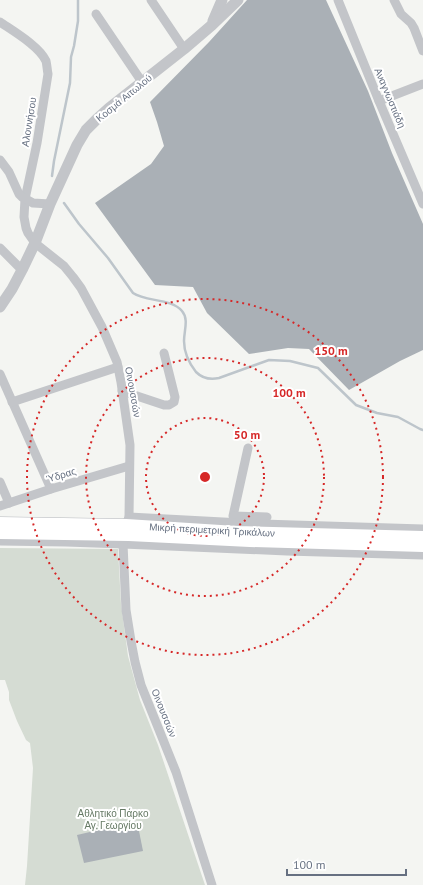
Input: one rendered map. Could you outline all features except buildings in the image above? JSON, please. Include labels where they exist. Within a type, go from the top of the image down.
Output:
[{"type":"main road","name":"Μικρή περιμετρική Τρικάλων","points":[[0,523],[128,519],[236,532],[423,537]]},
{"type":"main road","name":"Μικρή περιμετρική Τρικάλων","points":[[0,533],[129,535],[250,541],[423,546]]},
{"type":"street","points":[[151,0],[184,49]]},
{"type":"street","points":[[212,25],[222,0]]},
{"type":"street","name":"Κοσμά Αιτωλού","points":[[0,307],[22,270],[35,243],[50,204],[86,130],[98,118],[212,25],[237,0]]},
{"type":"street","name":"Αναγνωστιάδη","points":[[338,0],[423,204]]},
{"type":"street","points":[[394,0],[401,14],[411,23],[420,36],[423,50]]},
{"type":"street","points":[[96,14],[142,82]]},
{"type":"street","name":"Αλοννήσου","points":[[0,22],[32,45],[46,61],[47,67],[48,74],[24,217],[28,233],[35,243]]},
{"type":"street","points":[[379,101],[423,84]]},
{"type":"street","points":[[0,160],[9,172],[19,194],[33,203],[50,204]]},
{"type":"street","name":"Οινουσσών","points":[[35,243],[64,266],[81,288],[102,327],[118,367],[130,445],[128,519]]},
{"type":"street","points":[[0,248],[22,270]]},
{"type":"street","points":[[122,391],[164,405],[174,402],[175,397],[164,353]]},
{"type":"street","points":[[12,402],[118,367]]},
{"type":"street","points":[[0,374],[50,489]]},
{"type":"street","points":[[233,516],[248,448]]},
{"type":"street","name":"Ύδρας","points":[[4,504],[130,466]]},
{"type":"street","points":[[0,482],[4,504]]},
{"type":"street","points":[[128,519],[233,516],[267,517]]},
{"type":"street","points":[[128,519],[423,529]]},
{"type":"street","points":[[0,541],[423,555]]},
{"type":"street","name":"Οινουσσών","points":[[123,544],[127,616],[137,668],[146,698],[176,772],[212,885]]},
{"type":"green space","name":"Αθλητικό Πάρκο Αγ. Γεωργίου","points":[[0,548],[118,549],[121,604],[128,656],[140,700],[158,745],[205,885],[25,885],[33,768],[30,743],[26,740],[17,721],[9,700],[9,692],[5,680],[0,680]]},
{"type":"waterway","points":[[52,176],[70,83],[71,57],[78,21],[78,0]]},
{"type":"waterway","points":[[64,203],[79,224],[108,258],[133,293],[145,298],[172,304],[182,311],[186,321],[184,341],[186,353],[193,369],[201,376],[216,379],[269,360],[290,361],[318,368],[356,405],[377,413],[398,417],[423,430]]}]
